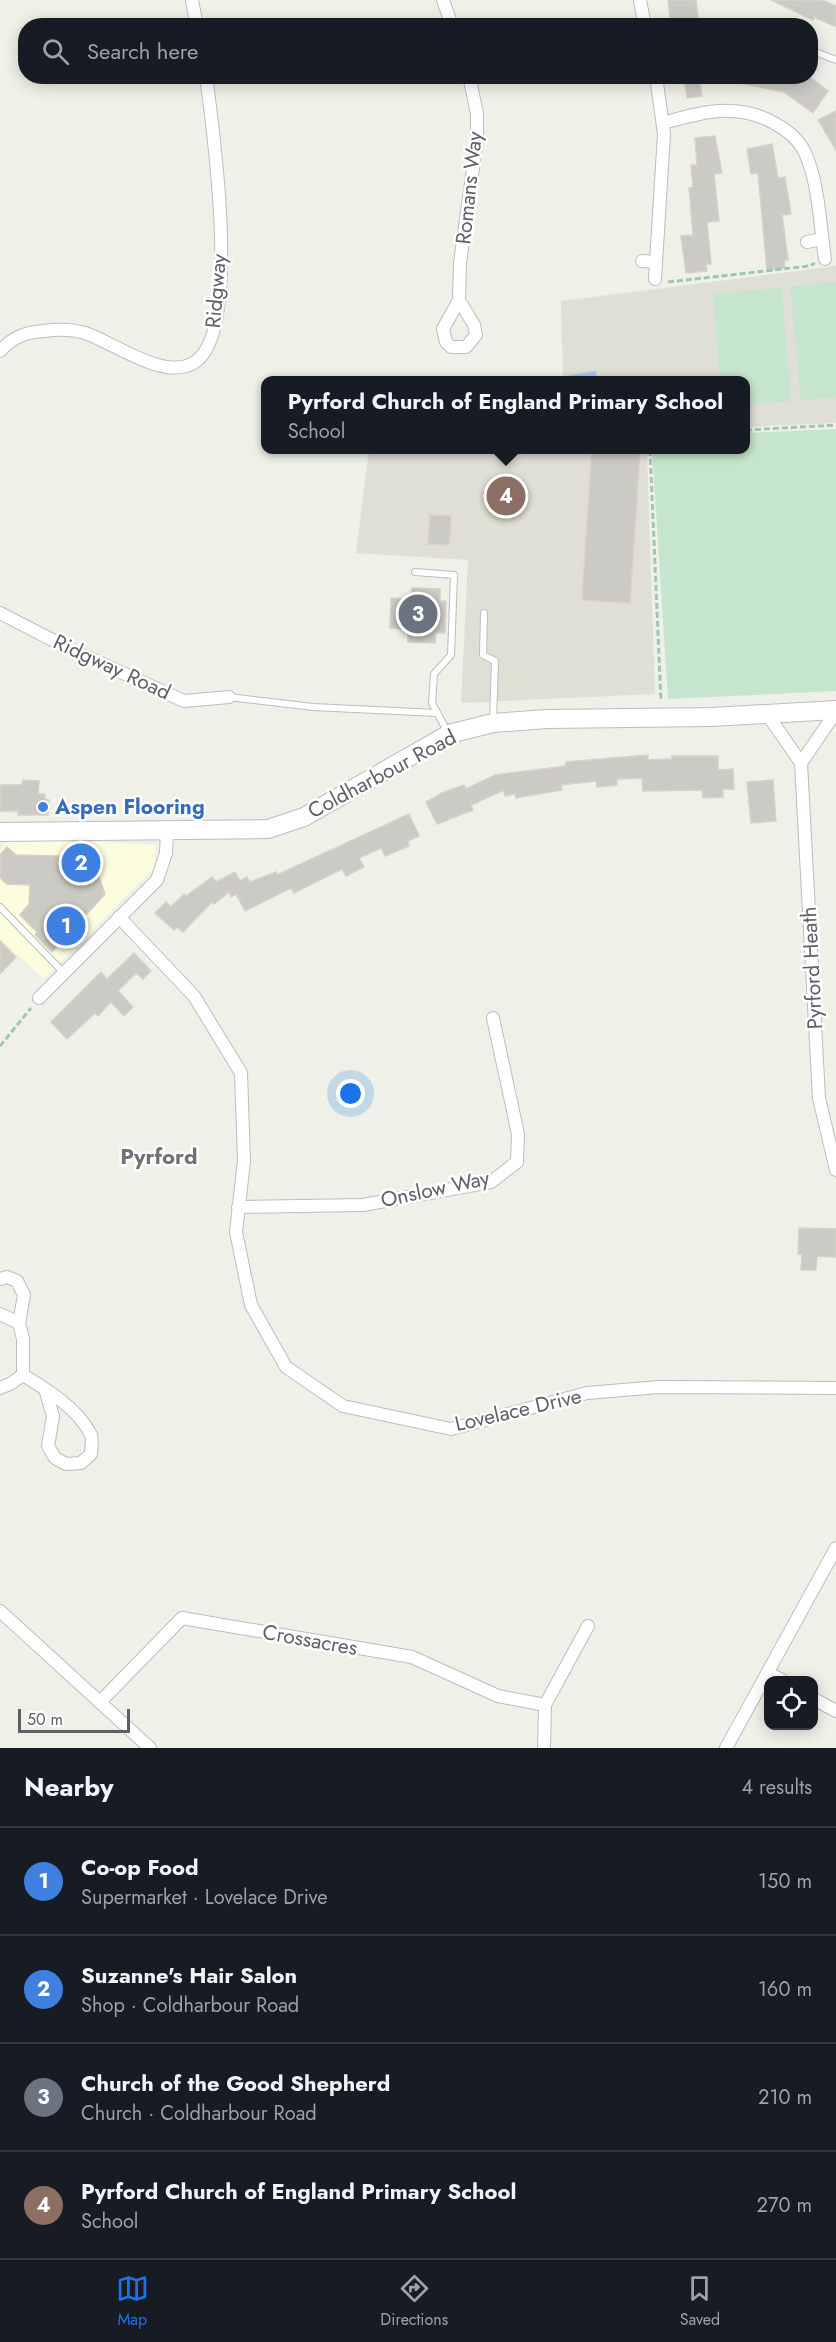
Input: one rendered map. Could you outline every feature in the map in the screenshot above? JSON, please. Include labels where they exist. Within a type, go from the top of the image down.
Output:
[{"type":"main road","name":"Coldharbour Road","points":[[0,832],[268,829],[304,816],[449,734],[493,723],[547,719],[836,711]]},
{"type":"street","points":[[192,0],[195,18]]},
{"type":"street","points":[[443,0],[449,18]]},
{"type":"street","points":[[640,0],[643,18]]},
{"type":"street","name":"Ridgway","points":[[0,351],[18,336],[54,330],[84,333],[163,368],[186,366],[196,362],[206,351],[212,339],[218,314],[221,250],[218,184],[207,84]]},
{"type":"street","name":"Romans Way","points":[[459,300],[460,263],[477,139],[477,112],[471,84]]},
{"type":"street","points":[[655,279],[663,123],[657,84]]},
{"type":"street","points":[[663,123],[724,109],[747,111],[781,127],[795,138],[806,154],[828,260]]},
{"type":"street","points":[[807,242],[822,239]]},
{"type":"street","points":[[642,261],[656,262]]},
{"type":"street","name":"Ridgway Road","points":[[0,613],[184,700],[229,697]]},
{"type":"street","points":[[767,714],[801,763],[836,711]]},
{"type":"street","name":"Pyrford Heath","points":[[801,763],[819,1098],[836,1169]]},
{"type":"street","points":[[39,998],[157,880],[166,853],[166,830]]},
{"type":"street","name":"Lovelace Drive","points":[[119,916],[194,996],[241,1073],[244,1161],[236,1232],[251,1305],[286,1367],[343,1406],[451,1429],[587,1393],[659,1387],[836,1388]]},
{"type":"street","name":"Onslow Way","points":[[238,1207],[363,1205],[490,1182],[517,1162],[518,1134],[493,1018]]},
{"type":"street","points":[[0,1279],[7,1277],[18,1281],[24,1295],[19,1323],[23,1340],[23,1375]]},
{"type":"street","points":[[0,1314],[19,1323]]},
{"type":"street","points":[[0,1388],[23,1375]]},
{"type":"street","points":[[23,1375],[45,1389],[83,1422],[92,1437],[91,1454],[81,1463],[66,1464],[55,1458],[48,1446],[53,1416],[45,1389]]},
{"type":"street","points":[[726,1748],[836,1548]]},
{"type":"street","points":[[0,1611],[150,1748]]},
{"type":"street","name":"Crossacres","points":[[100,1702],[182,1618],[412,1657],[498,1696],[545,1705]]},
{"type":"street","points":[[544,1748],[545,1705],[588,1626]]},
{"type":"street","points":[[768,1673],[774,1676]]},
{"type":"street","points":[[818,1702],[836,1711]]},
{"type":"lane","points":[[818,53],[836,60]]},
{"type":"lane","points":[[415,572],[454,575],[452,655],[434,674],[432,703],[449,734]]},
{"type":"lane","points":[[484,613],[483,655],[495,661],[493,723]]},
{"type":"lane","points":[[229,697],[313,707],[437,713]]},
{"type":"lane","points":[[0,906],[64,973]]},
{"type":"path","points":[[655,279],[670,283],[798,268],[828,260]]},
{"type":"path","points":[[750,430],[836,425]]},
{"type":"path","points":[[650,454],[661,704]]},
{"type":"path","points":[[0,1046],[39,998]]},
{"type":"shaded area","points":[[836,266],[836,423],[750,427],[750,376],[563,376],[561,301]]},
{"type":"shaded area","points":[[836,282],[836,397],[801,400],[790,286]]},
{"type":"shaded area","points":[[782,288],[791,401],[750,405],[750,376],[720,376],[713,293]]},
{"type":"shaded area","points":[[836,429],[836,691],[668,699],[652,454],[750,454],[750,433]]},
{"type":"shaded area","points":[[368,454],[647,454],[655,694],[461,703],[468,560],[356,553]]},
{"type":"shaded area","points":[[6,837],[156,845],[154,868],[44,979],[0,939],[0,851],[5,845]]},
{"type":"water","points":[[596,371],[597,376],[570,376]]},
{"type":"building","points":[[668,0],[696,0],[698,18],[670,18]]},
{"type":"building","points":[[771,0],[822,0],[836,6],[836,27],[818,18],[809,18]]},
{"type":"building","points":[[685,84],[700,84],[702,96],[687,98]]},
{"type":"building","points":[[744,84],[818,84],[828,91],[813,113],[784,92]]},
{"type":"building","points":[[836,111],[836,150],[818,120]]},
{"type":"building","points":[[715,136],[722,173],[714,174],[719,221],[707,222],[711,264],[706,264],[707,271],[686,273],[681,236],[693,235],[689,188],[693,187],[691,165],[697,165],[695,138]]},
{"type":"building","points":[[772,144],[778,178],[785,177],[791,214],[782,215],[788,260],[784,260],[785,268],[767,270],[758,173],[751,174],[747,149]]},
{"type":"building","points":[[592,454],[640,454],[630,603],[582,600]]},
{"type":"building","points":[[430,515],[451,516],[449,545],[428,544]]},
{"type":"building","points":[[412,588],[440,589],[440,601],[446,601],[445,633],[436,633],[435,643],[408,642],[408,629],[390,628],[391,598],[412,599]]},
{"type":"building","points":[[648,755],[648,760],[672,759],[672,756],[718,756],[718,770],[733,769],[734,789],[723,789],[723,797],[703,798],[702,790],[643,791],[642,778],[617,779],[617,785],[597,787],[596,781],[561,785],[562,790],[516,798],[515,794],[505,796],[504,790],[471,805],[473,810],[437,824],[426,802],[442,793],[464,785],[466,789],[495,775],[566,766],[566,762]]},
{"type":"building","points":[[23,780],[39,781],[38,794],[45,794],[45,799],[49,800],[48,815],[18,815],[18,811],[0,811],[0,785],[22,785]]},
{"type":"building","points":[[773,780],[776,821],[751,823],[747,782]]},
{"type":"building","points":[[409,814],[419,836],[408,841],[409,846],[385,856],[381,848],[359,858],[364,867],[346,876],[342,869],[294,893],[291,888],[245,911],[236,894],[231,897],[229,892],[214,904],[212,902],[183,932],[177,927],[174,930],[155,913],[166,902],[171,907],[184,894],[186,896],[212,877],[216,882],[235,872],[240,881],[247,877],[250,882],[276,872],[277,875]]},
{"type":"building","points":[[7,847],[16,855],[92,857],[105,894],[52,952],[20,915],[29,904],[30,885],[6,884],[0,877],[0,855]]},
{"type":"building","points":[[0,941],[16,957],[0,974]]},
{"type":"building","points":[[134,953],[151,971],[143,979],[136,973],[118,991],[133,1007],[124,1016],[111,1002],[98,1016],[95,1013],[67,1039],[51,1022],[101,972],[107,979]]},
{"type":"building","points":[[799,1228],[836,1229],[836,1257],[817,1256],[816,1270],[801,1270],[802,1254],[798,1254]]},
{"type":"place","name":"Pyrford Church of England Primary School","points":[[506,496]]},
{"type":"place","name":"Church of the Good Shepherd","points":[[418,614]]},
{"type":"place","name":"Aspen Flooring","points":[[43,807]]},
{"type":"place","name":"Suzanne's Hair Salon","points":[[81,863]]},
{"type":"place","name":"Co-op Food","points":[[66,926]]},
{"type":"district","name":"Pyrford","points":[[159,1156]]}]
